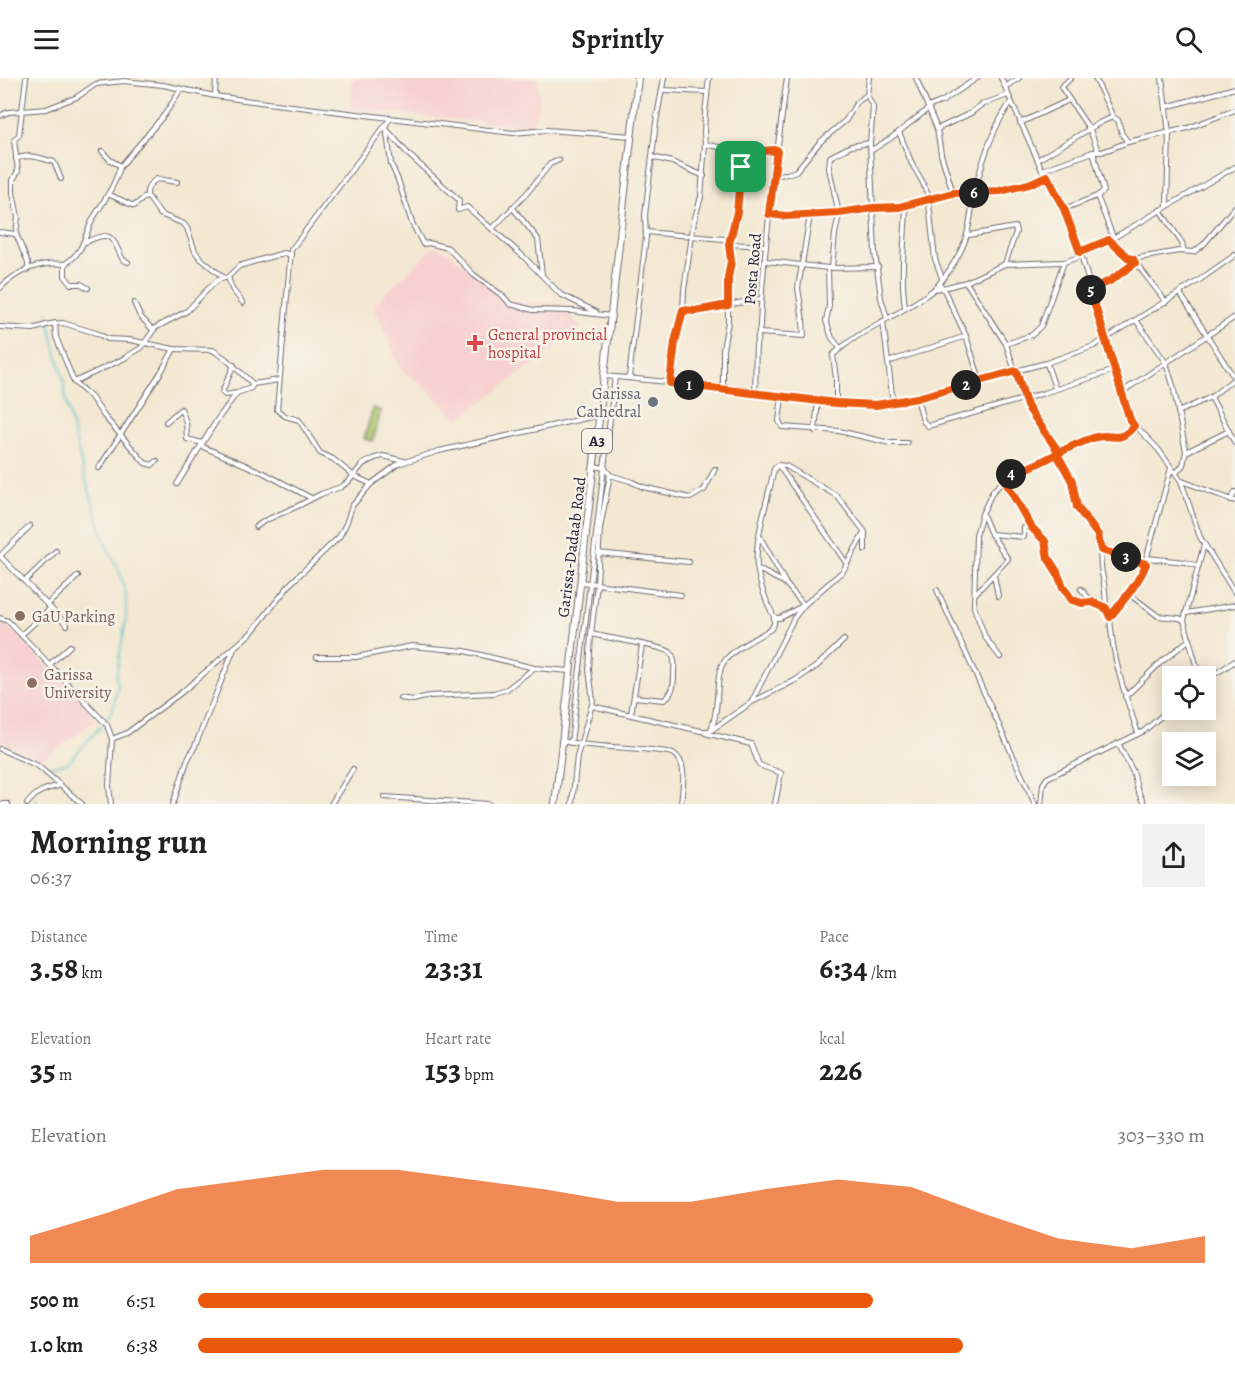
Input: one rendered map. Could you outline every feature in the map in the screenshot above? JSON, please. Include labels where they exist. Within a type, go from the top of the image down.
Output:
[{"type":"highway","name":"Garissa-Dadaab Road","points":[[555,804],[638,78]]},
{"type":"street","points":[[26,78],[19,135],[14,140],[18,171],[13,180],[13,193],[18,217],[16,234],[28,268]]},
{"type":"street","points":[[166,78],[168,85]]},
{"type":"street","points":[[215,96],[216,78]]},
{"type":"street","points":[[628,377],[646,232],[645,215],[664,78]]},
{"type":"street","points":[[670,383],[675,342],[683,310],[696,212],[700,206],[704,176],[704,133],[709,78]]},
{"type":"street","name":"Posta Road","points":[[755,392],[760,299],[787,78]]},
{"type":"street","points":[[869,78],[867,95],[873,107],[870,143],[875,252],[885,319],[893,404]]},
{"type":"street","points":[[916,78],[937,129],[941,154],[953,193]]},
{"type":"street","points":[[872,150],[899,132],[928,108],[943,101],[977,78]]},
{"type":"street","points":[[1001,78],[1042,170],[1064,209],[1081,254],[1130,420],[1150,440],[1181,481],[1204,544],[1235,593]]},
{"type":"street","points":[[1005,87],[1019,78]]},
{"type":"street","points":[[1064,209],[1104,191],[1090,130],[1061,87],[1071,78]]},
{"type":"street","points":[[1095,78],[1113,117],[1118,120],[1122,134],[1128,142]]},
{"type":"street","points":[[1162,78],[1168,133],[1167,206]]},
{"type":"street","points":[[0,116],[8,112],[46,109],[77,97],[89,87],[103,82],[124,81],[168,85],[215,96],[513,133],[546,130],[633,136]]},
{"type":"street","points":[[1166,107],[1235,88]]},
{"type":"street","points":[[0,288],[28,268],[57,263],[65,264],[75,258],[86,242],[94,218],[121,166],[165,114],[181,89]]},
{"type":"street","points":[[663,90],[707,92]]},
{"type":"street","points":[[775,175],[796,171],[820,141],[846,120],[857,102],[867,95]]},
{"type":"street","points":[[937,129],[981,105],[1008,95]]},
{"type":"street","points":[[1020,123],[1069,100]]},
{"type":"street","points":[[836,403],[836,379],[832,358],[840,348],[934,289],[957,259],[969,235],[975,193],[984,161],[1000,118],[1011,102]]},
{"type":"street","points":[[1042,170],[1096,152],[1118,148],[1128,142],[1210,121],[1235,110]]},
{"type":"street","points":[[1039,159],[1113,117]]},
{"type":"street","points":[[371,484],[354,476],[333,459],[320,453],[299,420],[285,416],[277,410],[283,320],[291,250],[390,119]]},
{"type":"street","points":[[386,125],[391,164],[412,223],[423,244],[429,243],[448,248],[474,275],[503,296],[510,304],[533,310],[572,310],[612,316]]},
{"type":"street","points":[[387,131],[409,155],[459,200],[458,210],[466,207],[524,257],[560,294],[600,314]]},
{"type":"street","points":[[899,132],[912,164],[922,181],[928,201],[935,259],[942,278]]},
{"type":"street","points":[[840,348],[832,338],[826,321],[829,306],[830,268],[839,213],[829,168],[830,157],[850,146],[870,143]]},
{"type":"street","points":[[705,144],[741,152],[777,150]]},
{"type":"street","points":[[102,151],[110,160],[121,166]]},
{"type":"street","points":[[723,388],[723,349],[728,322],[728,278],[731,261],[729,244],[740,194],[741,152]]},
{"type":"street","points":[[16,159],[21,156],[37,157],[54,162],[62,179]]},
{"type":"street","points":[[652,157],[672,162],[704,176]]},
{"type":"street","points":[[492,229],[550,164],[559,160]]},
{"type":"street","points":[[934,289],[966,282],[1005,264],[1064,262],[1111,239],[1235,166]]},
{"type":"street","points":[[769,214],[810,215],[906,206],[953,193],[990,193],[1029,184],[1047,176]]},
{"type":"street","points":[[108,194],[134,206],[147,196],[149,184],[157,179],[177,182]]},
{"type":"street","points":[[147,196],[160,214],[188,228],[200,258],[227,278],[243,303]]},
{"type":"street","points":[[1097,196],[1111,239],[1134,261],[1167,302]]},
{"type":"street","points":[[905,307],[902,264],[906,206]]},
{"type":"street","points":[[512,207],[538,239],[542,276]]},
{"type":"street","points":[[1090,289],[1110,281],[1134,261],[1184,251],[1194,252],[1204,244],[1235,207]]},
{"type":"street","points":[[1160,210],[1182,243],[1184,251]]},
{"type":"street","points":[[759,333],[804,336],[798,288],[810,215]]},
{"type":"street","points":[[969,235],[1015,227],[1016,232],[1005,264]]},
{"type":"street","points":[[0,232],[16,234]]},
{"type":"street","points":[[646,232],[724,239],[729,244],[766,246]]},
{"type":"street","points":[[86,242],[109,236],[115,241],[123,260],[128,262]]},
{"type":"street","points":[[74,382],[141,348],[153,330],[188,311],[218,280],[227,278],[239,266],[284,253],[291,255]]},
{"type":"street","points":[[605,376],[836,403],[893,404],[1046,363],[1106,340],[1167,302],[1235,255]]},
{"type":"street","points":[[766,261],[830,268],[878,267]]},
{"type":"street","points":[[1006,344],[1032,335],[1041,326],[1064,262]]},
{"type":"street","points":[[65,264],[65,276],[71,284],[81,284],[88,288]]},
{"type":"street","points":[[966,282],[1006,344],[1024,398],[1035,419],[1058,451],[1057,454],[1072,481],[1077,507],[1098,535],[1114,654],[1125,697],[1138,733]]},
{"type":"street","points":[[939,284],[966,336],[980,381]]},
{"type":"street","points":[[1178,412],[1211,397],[1235,378],[1180,293]]},
{"type":"street","points":[[683,310],[695,311],[760,299]]},
{"type":"street","points":[[134,303],[140,316],[153,330]]},
{"type":"street","points":[[1122,392],[1235,317]]},
{"type":"street","points":[[1136,321],[1166,363],[1186,452],[1183,465],[1176,473]]},
{"type":"street","points":[[0,327],[33,329],[55,323],[72,325],[108,339],[145,342],[174,349],[213,350],[234,365],[253,384]]},
{"type":"street","points":[[55,323],[56,337],[74,382],[91,397],[120,436],[145,464],[152,465],[157,461]]},
{"type":"street","points":[[888,362],[966,336]]},
{"type":"street","points":[[99,468],[174,349]]},
{"type":"street","points":[[1046,363],[1055,388]]},
{"type":"street","points":[[234,365],[222,392],[225,395],[250,388],[253,384],[279,380]]},
{"type":"street","points":[[917,398],[923,421],[928,426],[1115,370]]},
{"type":"street","points":[[571,743],[615,376]]},
{"type":"street","points":[[177,484],[217,420],[237,393]]},
{"type":"street","points":[[782,396],[779,425],[814,431],[839,432],[890,443],[907,442]]},
{"type":"street","points":[[1211,397],[1235,443]]},
{"type":"street","points":[[814,431],[818,400]]},
{"type":"street","points":[[166,422],[181,409],[186,422],[186,439],[264,473],[312,498]]},
{"type":"street","points":[[112,739],[127,733],[182,692],[251,633],[308,566],[339,537],[352,506],[371,484],[404,461],[552,424],[600,415]]},
{"type":"street","points":[[1000,657],[985,636],[974,607],[975,535],[993,490],[1012,473],[1095,437],[1126,436],[1134,426]]},
{"type":"street","points":[[1186,452],[1229,431]]},
{"type":"street","points":[[256,526],[312,498],[341,487],[363,464],[383,456],[404,461]]},
{"type":"street","points":[[778,465],[786,466],[837,496],[865,532],[865,550]]},
{"type":"street","points":[[710,731],[716,718],[721,667],[731,655],[771,629],[774,624],[774,616],[761,586],[757,550],[774,469],[778,465]]},
{"type":"street","points":[[778,465],[847,564]]},
{"type":"street","points":[[594,466],[605,468],[610,475],[643,488],[690,498],[704,490],[715,470]]},
{"type":"street","points":[[1110,617],[1129,594],[1143,571],[1171,467]]},
{"type":"street","points":[[572,804],[577,756],[592,706],[589,670],[591,634],[604,502],[610,475]]},
{"type":"street","points":[[1004,479],[1032,528],[1045,541],[1048,558],[1066,592],[1072,600],[1082,603],[1092,602]]},
{"type":"street","points":[[1181,481],[1233,500],[1235,492]]},
{"type":"street","points":[[975,594],[1008,559],[990,534],[982,514]]},
{"type":"street","points":[[30,526],[0,556],[67,625]]},
{"type":"street","points":[[990,534],[1024,537],[1024,528]]},
{"type":"street","points":[[774,616],[780,618],[804,605],[831,583],[843,571],[865,532]]},
{"type":"street","points":[[760,537],[785,583],[804,605]]},
{"type":"street","points":[[1197,666],[1184,620],[1204,544]]},
{"type":"street","points":[[1101,550],[1146,561],[1198,566]]},
{"type":"street","points":[[25,581],[56,551]]},
{"type":"street","points":[[598,553],[688,562]]},
{"type":"street","points":[[758,569],[785,583]]},
{"type":"street","points":[[994,574],[998,596]]},
{"type":"street","points":[[21,635],[78,576]]},
{"type":"street","points":[[1230,585],[1235,581]]},
{"type":"street","points":[[580,582],[681,596]]},
{"type":"street","points":[[1081,588],[1092,602],[1106,608]]},
{"type":"street","points":[[937,590],[1035,804]]},
{"type":"street","points":[[1129,594],[1158,616],[1184,620]]},
{"type":"street","points":[[752,702],[794,618],[804,605]]},
{"type":"street","points":[[1186,613],[1235,605]]},
{"type":"street","points":[[0,618],[8,621],[106,725],[112,739],[109,786],[111,804]]},
{"type":"street","points":[[591,634],[663,648],[671,653],[675,659],[674,681],[669,695],[664,700],[634,697]]},
{"type":"street","points":[[1125,697],[1159,664],[1190,639]]},
{"type":"street","points":[[701,731],[710,731],[752,702],[794,681],[817,666],[844,640]]},
{"type":"street","points":[[631,714],[642,645]]},
{"type":"street","points":[[50,664],[70,646]]},
{"type":"street","points":[[317,657],[356,657],[412,646],[465,651],[534,668],[570,671]]},
{"type":"street","points":[[173,804],[187,761],[234,648]]},
{"type":"street","points":[[1216,674],[1235,662]]},
{"type":"street","points":[[400,698],[413,700],[429,696],[494,693],[507,688],[534,668]]},
{"type":"street","points":[[592,706],[751,744],[759,765],[779,771],[781,775],[775,804]]},
{"type":"street","points":[[1041,804],[1043,784],[1047,778],[1138,733],[1162,714]]},
{"type":"street","points":[[562,741],[654,749],[677,755],[683,771],[681,804]]},
{"type":"street","points":[[1118,743],[1134,774],[1137,789],[1144,804]]},
{"type":"street","points":[[0,749],[38,766],[82,804]]},
{"type":"street","points":[[331,804],[353,769]]},
{"type":"street","points":[[27,804],[43,789],[59,786]]},
{"type":"street","points":[[384,797],[489,804]]},
{"type":"street","points":[[2,804],[8,804]]},
{"type":"shaded area","points":[[353,78],[539,78],[539,105],[531,127],[350,109]]},
{"type":"shaded area","name":"General provincial hospital","points":[[435,246],[449,253],[511,301],[560,304],[581,328],[459,419],[417,381],[401,370],[373,305]]},
{"type":"shaded area","name":"Garissa University","points":[[0,620],[91,711],[89,714],[95,721],[40,761],[33,755],[0,743]]},
{"type":"green space","points":[[373,408],[381,411],[373,441],[364,439]]},
{"type":"waterway","points":[[47,313],[84,474],[106,546],[119,570],[126,594],[126,619],[116,676],[118,687],[112,711],[106,720]]},
{"type":"waterway","points":[[49,767],[68,763],[103,724]]},
{"type":"waterway","points":[[36,789],[45,779]]},
{"type":"waterway","points":[[36,798],[36,804]]},
{"type":"place","name":"General provincial hospital","points":[[475,343]]},
{"type":"place","name":"Garissa Cathedral","points":[[653,402]]},
{"type":"place","name":"GaU Parking","points":[[20,616]]},
{"type":"place","name":"Garissa University","points":[[32,683]]},
{"type":"route","points":[[741,167],[740,194],[729,244],[731,261],[728,278],[728,305],[695,311],[683,310],[675,342],[670,383],[836,403],[876,405],[893,404],[1016,371],[1027,406],[1058,451],[1057,454],[1072,481],[1077,507],[1098,535],[1101,550],[1146,564],[1129,594],[1110,617],[1106,608],[1092,602],[1082,603],[1072,600],[1048,558],[1045,541],[1032,528],[1004,479],[1012,473],[1030,467],[1050,456],[1057,454],[1101,435],[1120,438],[1126,436],[1134,426],[1130,420],[1090,289],[1110,281],[1135,263],[1133,259],[1131,260],[1109,240],[1080,252],[1064,209],[1047,176],[1029,184],[1000,191],[953,193],[899,207],[786,216],[769,214],[777,150],[758,149],[741,152],[741,167]]}]
